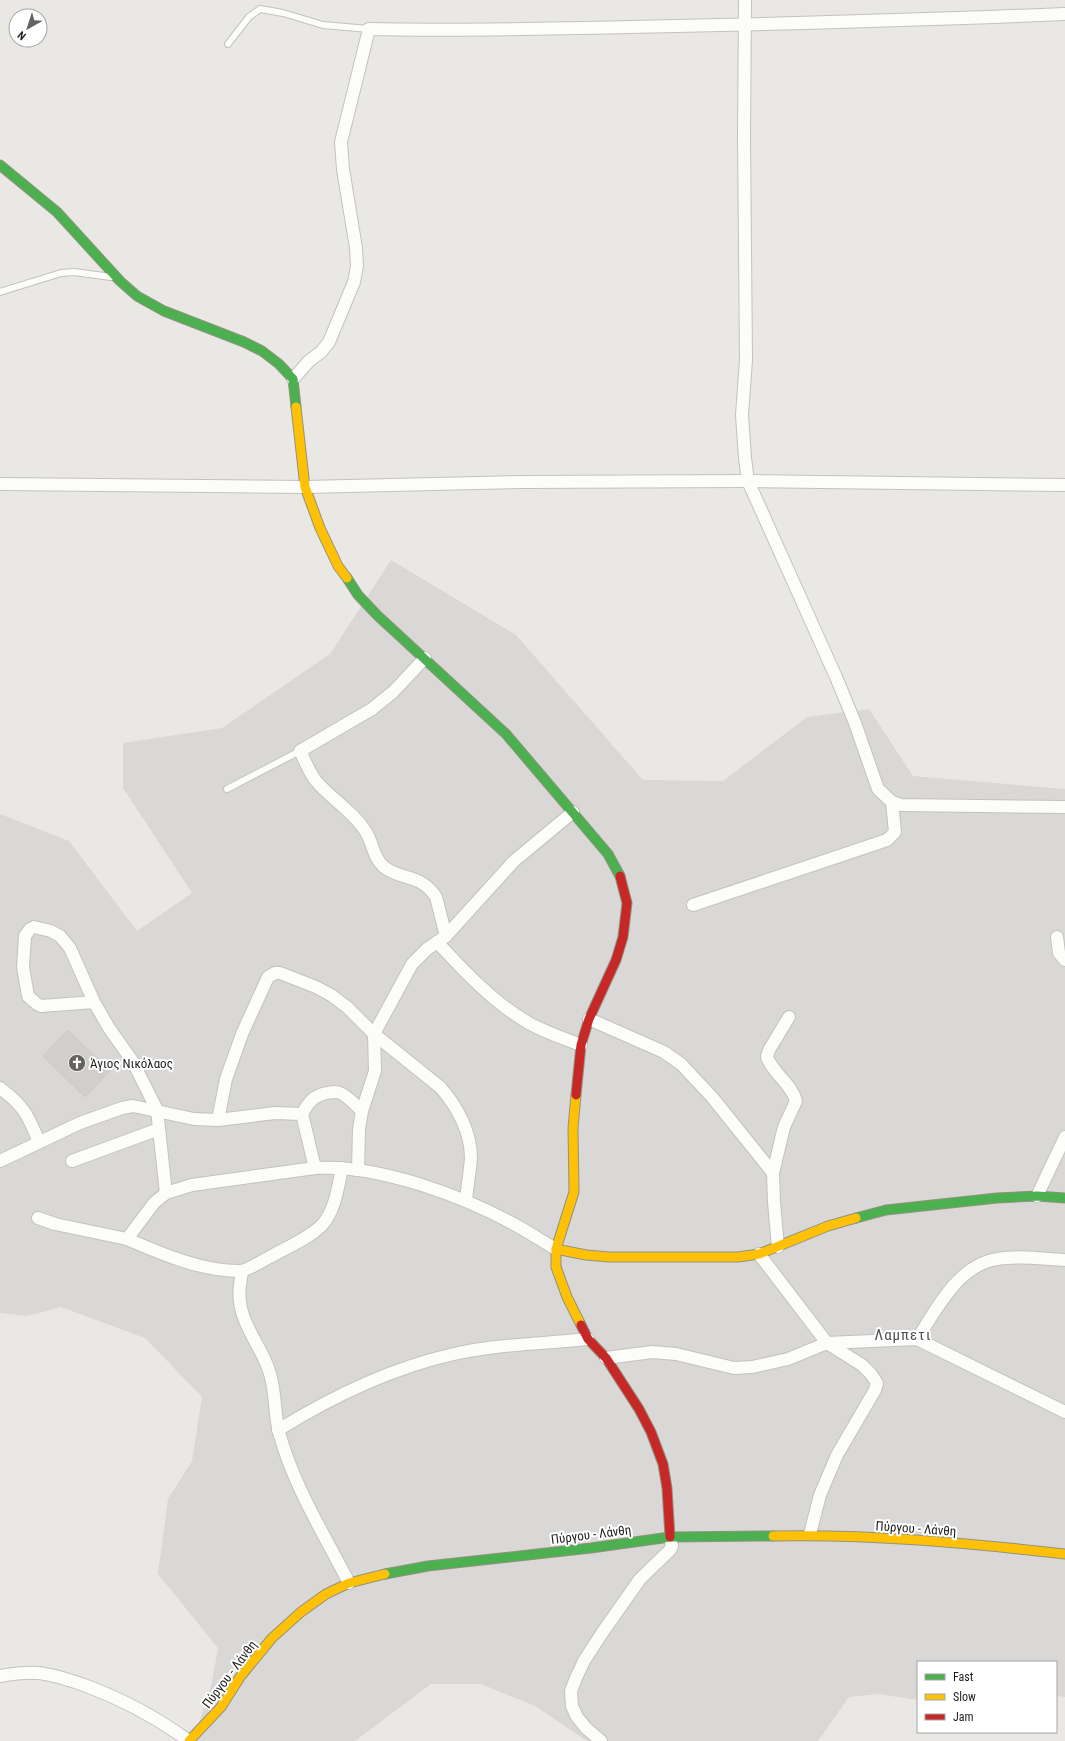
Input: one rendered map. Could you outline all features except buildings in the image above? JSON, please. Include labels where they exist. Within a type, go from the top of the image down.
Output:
[{"type":"street","points":[[745,0],[744,138],[746,360],[742,415],[748,481],[852,716],[878,789],[892,802],[901,805],[924,807],[1065,807]]},
{"type":"street","points":[[293,379],[309,361],[321,352],[329,342],[354,282],[357,266],[356,248],[343,169],[341,142],[369,29],[453,31],[745,25],[1065,14]]},
{"type":"street","points":[[0,165],[48,203],[86,241],[116,278],[146,302],[248,344],[262,351],[285,369],[293,379],[305,487],[320,528],[338,566],[358,595],[506,734],[608,854],[622,880],[628,904],[623,937],[616,960],[589,1019],[581,1045],[574,1128],[574,1192],[556,1249],[556,1267],[560,1280],[588,1338],[606,1358],[639,1409],[658,1449],[663,1464],[667,1488],[670,1537],[672,1546],[670,1550],[640,1579],[602,1633],[584,1661],[576,1678],[572,1691],[572,1706],[582,1723],[592,1735],[600,1741]]},
{"type":"street","points":[[0,484],[305,487],[524,482],[748,481],[1065,485]]},
{"type":"street","points":[[425,658],[393,692],[372,709],[300,751],[308,768],[317,781],[360,823],[368,836],[375,855],[380,863],[390,870],[421,881],[436,897],[441,939],[496,1000],[529,1023],[581,1045]]},
{"type":"street","points":[[693,905],[887,840],[895,832],[892,802]]},
{"type":"street","points":[[358,1170],[359,1129],[362,1112],[375,1071],[374,1034],[412,964],[427,949],[441,939],[514,861],[573,812]]},
{"type":"street","points":[[94,1002],[41,1006],[28,996],[23,967],[25,936],[30,929],[34,927],[51,931],[60,936],[70,948],[94,1002],[109,1028],[133,1062],[157,1110],[166,1193]]},
{"type":"street","points":[[1057,937],[1059,953],[1065,960]]},
{"type":"street","points":[[218,1120],[226,1079],[242,1034],[268,977],[271,974],[280,973],[316,987],[331,995],[347,1007],[374,1034],[440,1088],[457,1109],[468,1137],[470,1157],[466,1201]]},
{"type":"street","points":[[778,1246],[773,1173],[784,1127],[796,1102],[793,1094],[772,1069],[767,1057],[769,1050],[790,1017]]},
{"type":"street","points":[[589,1019],[664,1052],[681,1064],[712,1096],[773,1173]]},
{"type":"street","points":[[0,1088],[23,1108],[30,1119],[39,1142]]},
{"type":"street","points":[[314,1168],[302,1114],[313,1098],[321,1094],[336,1092],[347,1098],[362,1112]]},
{"type":"street","points":[[0,1161],[80,1123],[122,1108],[134,1106],[194,1119],[218,1120],[275,1113],[302,1114]]},
{"type":"street","points":[[72,1161],[159,1129]]},
{"type":"street","points":[[1037,1196],[1065,1137]]},
{"type":"street","points":[[127,1239],[154,1203],[166,1193],[192,1185],[334,1166],[358,1170],[415,1184],[466,1201],[519,1227],[556,1249],[586,1255],[609,1257],[738,1258],[759,1254],[828,1226],[886,1210],[997,1198],[1037,1196],[1065,1198]]},
{"type":"street","points":[[38,1218],[67,1227],[127,1239],[175,1258],[216,1269],[242,1272],[291,1245],[322,1225],[333,1205],[342,1168]]},
{"type":"street","points":[[759,1254],[827,1343],[862,1365],[872,1374],[877,1383],[875,1390],[837,1455],[820,1495],[810,1534]]},
{"type":"street","points":[[917,1339],[949,1291],[964,1275],[979,1265],[996,1259],[1014,1257],[1065,1260]]},
{"type":"street","points":[[242,1272],[240,1307],[244,1319],[270,1374],[278,1430],[288,1462],[300,1489],[349,1583]]},
{"type":"street","points":[[278,1430],[332,1399],[425,1361],[482,1349],[588,1338]]},
{"type":"street","points":[[606,1358],[652,1352],[670,1353],[734,1368],[752,1367],[788,1358],[827,1343],[917,1339],[1042,1402],[1065,1412]]},
{"type":"street","name":"Πύργου - Λάνθη","points":[[189,1741],[211,1719],[240,1677],[272,1638],[301,1612],[326,1594],[349,1583],[392,1572],[428,1566],[591,1548],[670,1537],[810,1534],[993,1546],[1065,1554]]},
{"type":"street","points":[[0,1676],[36,1673],[70,1680],[118,1699],[167,1725],[189,1741]]},
{"type":"lane","points":[[228,44],[249,17],[260,10],[283,13],[323,25],[369,29]]},
{"type":"lane","points":[[0,292],[61,273],[74,272],[116,278]]},
{"type":"lane","points":[[227,789],[300,751]]},
{"type":"shaded area","points":[[391,560],[516,635],[643,780],[723,781],[807,717],[869,709],[913,776],[1065,789],[1065,1697],[1057,1696],[1057,1661],[917,1661],[917,1700],[878,1694],[849,1697],[818,1741],[587,1741],[535,1706],[481,1684],[431,1684],[355,1741],[193,1741],[212,1682],[218,1648],[158,1574],[168,1499],[192,1461],[202,1397],[145,1338],[61,1307],[27,1316],[0,1313],[0,814],[69,841],[137,931],[192,893],[123,788],[123,743],[222,728],[330,654]]},
{"type":"traffic: fast","points":[[0,165],[57,212],[120,281],[137,296],[164,311],[244,342],[262,351],[279,364],[293,379],[296,407]]},
{"type":"traffic: fast","points":[[347,578],[358,595],[378,616],[506,734],[608,854],[620,876]]},
{"type":"traffic: fast","points":[[856,1218],[886,1210],[997,1198],[1037,1196],[1065,1198]]},
{"type":"traffic: fast","points":[[385,1574],[428,1566],[591,1548],[670,1537],[773,1536]]},
{"type":"traffic: slow","points":[[296,407],[305,487],[320,528],[338,566],[347,578]]},
{"type":"traffic: slow","points":[[576,1095],[573,1128],[574,1192],[556,1249],[556,1267],[567,1297],[581,1325]]},
{"type":"traffic: slow","points":[[556,1249],[586,1255],[609,1257],[738,1257],[759,1254],[828,1226],[856,1218]]},
{"type":"traffic: slow","points":[[773,1536],[846,1536],[919,1540],[1065,1554]]},
{"type":"traffic: slow","points":[[189,1741],[221,1707],[240,1677],[272,1638],[301,1612],[326,1594],[349,1583],[385,1574]]},
{"type":"traffic: jam","points":[[576,1095],[581,1045],[589,1019],[616,960],[623,937],[627,903],[620,876]]},
{"type":"traffic: jam","points":[[581,1325],[588,1339],[606,1358],[639,1409],[651,1432],[663,1464],[667,1488],[670,1537]]},
{"type":"place","name":"Άγιος Νικόλαος","points":[[77,1063]]},
{"type":"district","name":"Λαμπετι","points":[[903,1335]]}]
